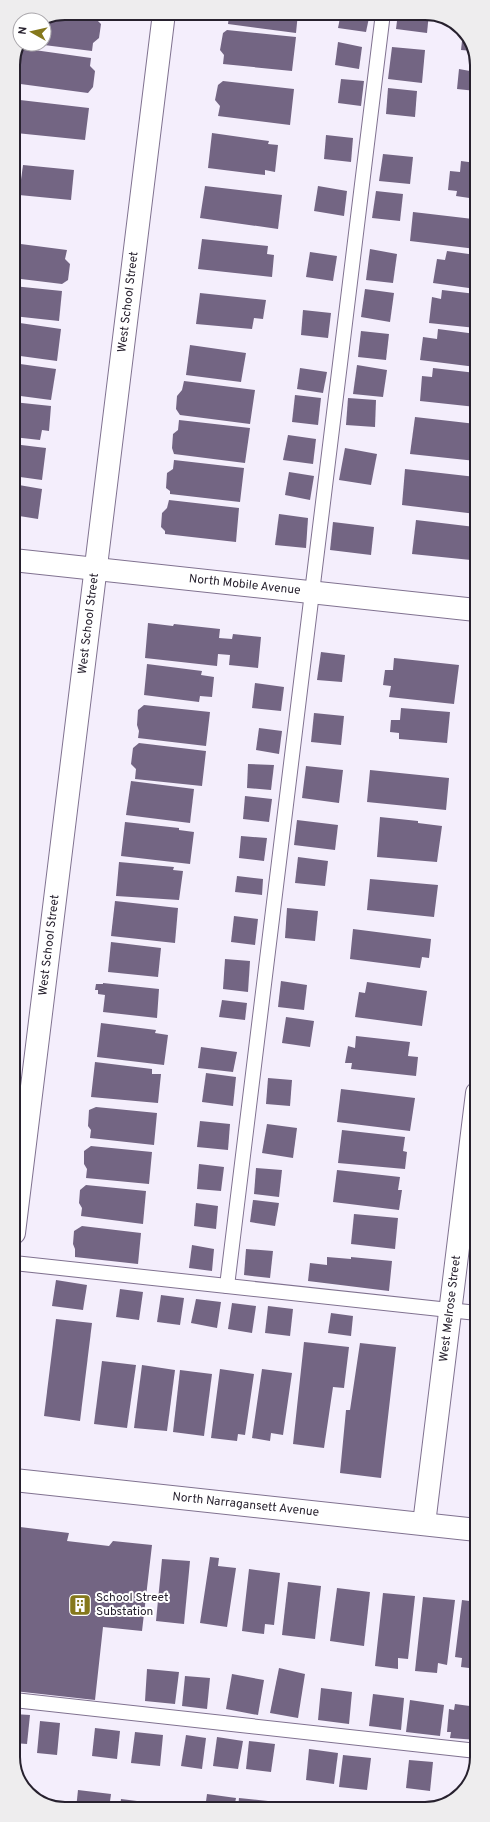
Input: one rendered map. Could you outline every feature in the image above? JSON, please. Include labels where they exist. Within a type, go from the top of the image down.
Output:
[{"type":"street","name":"West School Street","points":[[20,1184],[163,20]]},
{"type":"street","name":"North Mobile Avenue","points":[[20,561],[470,609]]},
{"type":"street","name":"West Melrose Street","points":[[424,1524],[470,1149]]},
{"type":"street","name":"North Narragansett Avenue","points":[[20,1481],[470,1529]]},
{"type":"lane","points":[[227,1286],[382,20]]},
{"type":"lane","points":[[20,1264],[470,1312]]},
{"type":"lane","points":[[20,1701],[470,1750]]},
{"type":"building","points":[[65,20],[97,20],[101,24],[99,38],[93,43],[92,51],[52,46],[52,22]]},
{"type":"building","points":[[228,20],[297,20],[296,33],[228,24]]},
{"type":"building","points":[[340,20],[369,20],[366,32],[338,28]]},
{"type":"building","points":[[397,20],[428,20],[427,33],[396,29]]},
{"type":"building","points":[[227,30],[296,37],[292,71],[223,64],[224,55],[220,50],[223,33]]},
{"type":"building","points":[[462,39],[468,51],[461,50]]},
{"type":"building","points":[[338,42],[362,47],[359,69],[335,65]]},
{"type":"building","points":[[392,47],[425,50],[422,83],[388,79]]},
{"type":"building","points":[[22,52],[48,52],[91,58],[90,66],[95,71],[93,87],[88,93],[20,84]]},
{"type":"building","points":[[459,69],[470,71],[470,90],[457,89]]},
{"type":"building","points":[[341,79],[364,81],[361,106],[338,103]]},
{"type":"building","points":[[223,81],[294,89],[290,125],[218,116],[220,106],[215,100],[218,85]]},
{"type":"building","points":[[388,88],[417,91],[415,117],[386,114]]},
{"type":"building","points":[[20,100],[89,108],[85,140],[20,133]]},
{"type":"building","points":[[212,133],[269,141],[268,144],[278,145],[275,172],[265,170],[265,175],[208,168]]},
{"type":"building","points":[[326,135],[353,138],[351,162],[324,159]]},
{"type":"building","points":[[383,154],[413,157],[410,184],[379,181]]},
{"type":"building","points":[[461,161],[470,162],[470,198],[456,196],[457,191],[448,190],[450,171],[460,172]]},
{"type":"building","points":[[23,165],[74,170],[71,200],[20,195]]},
{"type":"building","points":[[205,186],[282,195],[278,229],[200,218]]},
{"type":"building","points":[[318,186],[347,191],[344,216],[314,211]]},
{"type":"building","points":[[376,191],[403,194],[400,221],[372,218]]},
{"type":"building","points":[[413,212],[470,219],[470,248],[410,241]]},
{"type":"building","points":[[202,239],[268,246],[267,254],[274,255],[272,277],[198,269]]},
{"type":"building","points":[[20,244],[67,250],[65,259],[70,264],[68,280],[62,284],[20,279]]},
{"type":"building","points":[[370,249],[397,254],[393,283],[366,280]]},
{"type":"building","points":[[447,251],[470,254],[470,288],[433,283],[437,259],[445,260]]},
{"type":"building","points":[[310,252],[337,256],[333,281],[306,277]]},
{"type":"building","points":[[20,287],[62,291],[59,321],[20,317]]},
{"type":"building","points":[[365,289],[394,293],[390,322],[361,317]]},
{"type":"building","points":[[442,290],[470,293],[470,327],[429,323],[432,297],[441,299]]},
{"type":"building","points":[[200,293],[266,300],[263,319],[254,318],[252,329],[196,324]]},
{"type":"building","points":[[303,310],[331,313],[328,338],[301,335]]},
{"type":"building","points":[[20,323],[61,329],[57,361],[20,356]]},
{"type":"building","points":[[438,329],[470,333],[470,366],[420,360],[423,337],[437,339]]},
{"type":"building","points":[[361,331],[389,334],[386,360],[358,357]]},
{"type":"building","points":[[190,345],[246,353],[241,382],[186,375]]},
{"type":"building","points":[[20,364],[56,369],[51,400],[20,396]]},
{"type":"building","points":[[357,365],[387,370],[383,397],[353,394]]},
{"type":"building","points":[[300,368],[327,372],[323,393],[297,389]]},
{"type":"building","points":[[433,368],[470,372],[470,406],[420,401],[422,376],[432,377]]},
{"type":"building","points":[[184,381],[255,390],[250,424],[180,415],[176,409],[177,396],[182,390]]},
{"type":"building","points":[[295,395],[321,398],[318,425],[292,422]]},
{"type":"building","points":[[348,398],[376,400],[375,427],[346,425]]},
{"type":"building","points":[[20,403],[51,406],[49,431],[42,430],[40,440],[20,438]]},
{"type":"building","points":[[415,417],[470,423],[470,460],[410,454]]},
{"type":"building","points":[[179,420],[250,428],[245,463],[174,454],[172,448],[173,434],[178,430]]},
{"type":"building","points":[[288,435],[316,439],[313,464],[283,460]]},
{"type":"building","points":[[20,445],[46,448],[42,480],[20,477]]},
{"type":"building","points":[[345,448],[377,454],[371,485],[339,480]]},
{"type":"building","points":[[174,460],[244,468],[240,502],[170,494],[170,491],[166,488],[167,473],[173,469]]},
{"type":"building","points":[[405,469],[470,476],[470,513],[402,505]]},
{"type":"building","points":[[289,472],[314,476],[310,500],[285,495]]},
{"type":"building","points":[[20,485],[42,489],[38,519],[20,516]]},
{"type":"building","points":[[169,500],[239,508],[236,542],[165,534],[165,531],[161,527],[162,513],[167,508]]},
{"type":"building","points":[[279,514],[308,518],[306,548],[275,545]]},
{"type":"building","points":[[416,520],[470,526],[470,560],[412,554]]},
{"type":"building","points":[[333,522],[374,527],[371,555],[330,550]]},
{"type":"building","points":[[148,623],[220,629],[219,638],[232,639],[233,634],[261,637],[258,668],[229,665],[230,655],[218,654],[217,666],[145,658]]},
{"type":"building","points":[[321,652],[345,655],[342,682],[317,680]]},
{"type":"building","points":[[394,658],[459,665],[454,704],[389,697],[391,686],[383,685],[385,670],[393,670]]},
{"type":"building","points":[[147,664],[202,671],[201,675],[214,677],[212,697],[200,696],[199,702],[144,695]]},
{"type":"building","points":[[255,683],[284,687],[281,711],[252,708]]},
{"type":"building","points":[[144,705],[210,712],[206,746],[138,738],[138,710]]},
{"type":"building","points":[[401,708],[450,712],[447,743],[399,739],[399,733],[390,732],[391,720],[400,720]]},
{"type":"building","points":[[314,713],[344,716],[341,745],[311,742]]},
{"type":"building","points":[[259,728],[282,731],[279,754],[256,750]]},
{"type":"building","points":[[139,743],[206,751],[202,786],[135,779],[136,769],[131,764],[133,748]]},
{"type":"building","points":[[248,764],[274,765],[271,790],[247,788]]},
{"type":"building","points":[[306,766],[343,770],[339,803],[302,798]]},
{"type":"building","points":[[370,770],[449,778],[446,810],[367,802]]},
{"type":"building","points":[[131,781],[194,789],[190,823],[126,815]]},
{"type":"building","points":[[245,796],[272,799],[269,822],[243,819]]},
{"type":"building","points":[[380,817],[418,821],[418,823],[442,826],[437,862],[377,857]]},
{"type":"building","points":[[297,820],[338,825],[335,850],[294,845]]},
{"type":"building","points":[[125,822],[179,828],[179,830],[194,832],[190,864],[121,856]]},
{"type":"building","points":[[241,836],[267,838],[264,861],[239,858]]},
{"type":"building","points":[[298,857],[328,861],[325,886],[295,883]]},
{"type":"building","points":[[119,862],[174,867],[173,870],[183,871],[179,900],[116,896]]},
{"type":"building","points":[[237,876],[263,879],[262,895],[235,892]]},
{"type":"building","points":[[370,879],[438,885],[434,917],[367,910]]},
{"type":"building","points":[[115,901],[178,908],[175,943],[111,936]]},
{"type":"building","points":[[287,908],[318,911],[315,941],[285,938]]},
{"type":"building","points":[[234,916],[258,919],[255,945],[231,942]]},
{"type":"building","points":[[353,929],[431,939],[429,958],[422,957],[420,968],[350,959]]},
{"type":"building","points":[[111,942],[161,948],[158,977],[108,972]]},
{"type":"building","points":[[225,959],[250,961],[248,992],[223,989]]},
{"type":"building","points":[[281,981],[307,985],[304,1010],[278,1007]]},
{"type":"building","points":[[367,982],[427,991],[422,1026],[355,1017],[359,992],[365,993]]},
{"type":"building","points":[[103,983],[159,989],[157,1018],[103,1012],[105,995],[98,994],[98,990],[95,990],[96,984]]},
{"type":"building","points":[[222,1000],[247,1003],[245,1020],[219,1017]]},
{"type":"building","points":[[286,1017],[314,1021],[310,1047],[282,1043]]},
{"type":"building","points":[[101,1023],[156,1030],[155,1033],[168,1035],[164,1065],[97,1057]]},
{"type":"building","points":[[356,1036],[410,1042],[408,1056],[418,1057],[416,1076],[351,1069],[352,1063],[345,1063],[348,1046],[355,1048]]},
{"type":"building","points":[[201,1047],[237,1052],[233,1072],[198,1068]]},
{"type":"building","points":[[95,1062],[152,1069],[152,1074],[161,1074],[158,1103],[91,1097]]},
{"type":"building","points":[[206,1073],[236,1077],[233,1106],[202,1102]]},
{"type":"building","points":[[268,1078],[292,1080],[290,1106],[266,1104]]},
{"type":"building","points":[[341,1089],[415,1098],[410,1131],[337,1122]]},
{"type":"building","points":[[96,1107],[157,1113],[154,1145],[90,1138],[91,1130],[88,1126],[89,1110]]},
{"type":"building","points":[[200,1121],[230,1124],[228,1150],[197,1147]]},
{"type":"building","points":[[267,1124],[297,1128],[293,1158],[262,1153]]},
{"type":"building","points":[[342,1130],[405,1137],[403,1151],[407,1152],[405,1169],[338,1163]]},
{"type":"building","points":[[91,1146],[152,1152],[149,1184],[86,1178],[87,1169],[84,1164],[84,1151]]},
{"type":"building","points":[[199,1164],[224,1167],[221,1191],[197,1189]]},
{"type":"building","points":[[256,1168],[282,1170],[279,1197],[254,1194]]},
{"type":"building","points":[[337,1170],[400,1177],[398,1190],[402,1190],[399,1210],[333,1202]]},
{"type":"building","points":[[86,1185],[146,1191],[143,1224],[81,1216],[82,1208],[79,1203],[80,1190]]},
{"type":"building","points":[[253,1200],[279,1203],[275,1226],[250,1222]]},
{"type":"building","points":[[196,1203],[218,1206],[216,1229],[194,1226]]},
{"type":"building","points":[[354,1214],[398,1218],[395,1249],[351,1244]]},
{"type":"building","points":[[82,1226],[141,1233],[138,1264],[75,1257],[75,1249],[73,1244],[74,1231]]},
{"type":"building","points":[[192,1245],[214,1249],[212,1271],[189,1268]]},
{"type":"building","points":[[246,1249],[273,1251],[270,1278],[244,1275]]},
{"type":"building","points":[[327,1257],[351,1259],[351,1257],[392,1261],[389,1291],[308,1281],[310,1263],[327,1265]]},
{"type":"building","points":[[56,1280],[87,1285],[83,1310],[52,1306]]},
{"type":"building","points":[[120,1289],[143,1292],[139,1320],[116,1317]]},
{"type":"building","points":[[161,1295],[184,1298],[180,1325],[157,1322]]},
{"type":"building","points":[[196,1299],[221,1302],[217,1328],[191,1323]]},
{"type":"building","points":[[232,1303],[256,1306],[252,1333],[228,1329]]},
{"type":"building","points":[[268,1306],[293,1309],[290,1336],[265,1333]]},
{"type":"building","points":[[331,1313],[353,1316],[351,1336],[328,1333]]},
{"type":"building","points":[[56,1319],[92,1323],[80,1421],[44,1416]]},
{"type":"building","points":[[304,1342],[349,1347],[344,1388],[333,1387],[324,1448],[293,1444]]},
{"type":"building","points":[[360,1343],[396,1347],[381,1478],[340,1473],[346,1410],[350,1410]]},
{"type":"building","points":[[102,1361],[136,1365],[127,1428],[94,1424]]},
{"type":"building","points":[[142,1365],[175,1370],[167,1431],[134,1428]]},
{"type":"building","points":[[220,1369],[254,1374],[245,1435],[238,1434],[237,1441],[211,1438]]},
{"type":"building","points":[[262,1369],[292,1373],[283,1435],[271,1433],[270,1441],[252,1438]]},
{"type":"building","points":[[180,1370],[212,1374],[204,1436],[173,1432]]},
{"type":"building","name":"School Street Substation","points":[[20,1527],[69,1533],[67,1541],[109,1546],[113,1541],[152,1545],[142,1631],[103,1627],[95,1700],[20,1692]]},
{"type":"building","points":[[210,1557],[219,1558],[218,1566],[236,1568],[227,1627],[200,1623]]},
{"type":"building","points":[[162,1559],[190,1561],[184,1624],[156,1621]]},
{"type":"building","points":[[249,1569],[280,1573],[274,1625],[265,1624],[264,1634],[242,1631]]},
{"type":"building","points":[[288,1582],[321,1586],[315,1639],[282,1635]]},
{"type":"building","points":[[337,1588],[370,1592],[364,1646],[330,1641]]},
{"type":"building","points":[[383,1593],[415,1596],[408,1659],[398,1658],[398,1669],[375,1666]]},
{"type":"building","points":[[423,1597],[455,1600],[447,1665],[438,1663],[437,1673],[415,1671]]},
{"type":"building","points":[[462,1600],[470,1601],[470,1668],[461,1667],[462,1658],[455,1657]]},
{"type":"building","points":[[279,1668],[305,1674],[298,1718],[270,1713]]},
{"type":"building","points":[[147,1669],[179,1672],[175,1704],[145,1701]]},
{"type":"building","points":[[232,1674],[264,1680],[258,1715],[226,1709]]},
{"type":"building","points":[[185,1676],[210,1678],[207,1709],[182,1706]]},
{"type":"building","points":[[321,1688],[352,1692],[349,1724],[318,1720]]},
{"type":"building","points":[[373,1694],[404,1698],[401,1730],[369,1726]]},
{"type":"building","points":[[410,1700],[444,1705],[440,1736],[406,1732]]},
{"type":"building","points":[[455,1704],[470,1706],[470,1739],[450,1738],[451,1732],[447,1732],[449,1709],[454,1710]]},
{"type":"building","points":[[20,1714],[30,1715],[27,1744],[20,1743]]},
{"type":"building","points":[[40,1721],[60,1723],[57,1755],[37,1753]]},
{"type":"building","points":[[95,1728],[120,1731],[117,1759],[92,1756]]},
{"type":"building","points":[[135,1732],[163,1735],[160,1766],[131,1763]]},
{"type":"building","points":[[186,1735],[206,1738],[202,1769],[181,1766]]},
{"type":"building","points":[[217,1737],[243,1741],[238,1769],[213,1766]]},
{"type":"building","points":[[249,1741],[275,1744],[271,1772],[246,1769]]},
{"type":"building","points":[[309,1749],[338,1753],[334,1784],[306,1780]]},
{"type":"building","points":[[343,1755],[371,1758],[367,1790],[339,1787]]},
{"type":"building","points":[[409,1760],[433,1762],[430,1791],[406,1788]]},
{"type":"building","points":[[78,1790],[111,1794],[110,1802],[77,1802]]},
{"type":"building","points":[[207,1794],[236,1798],[235,1802],[206,1802]]},
{"type":"building","points":[[239,1798],[268,1801],[268,1802],[239,1802]]},
{"type":"building","points":[[121,1799],[145,1802],[121,1802]]},
{"type":"place","name":"School Street Substation","points":[[80,1605]]}]
